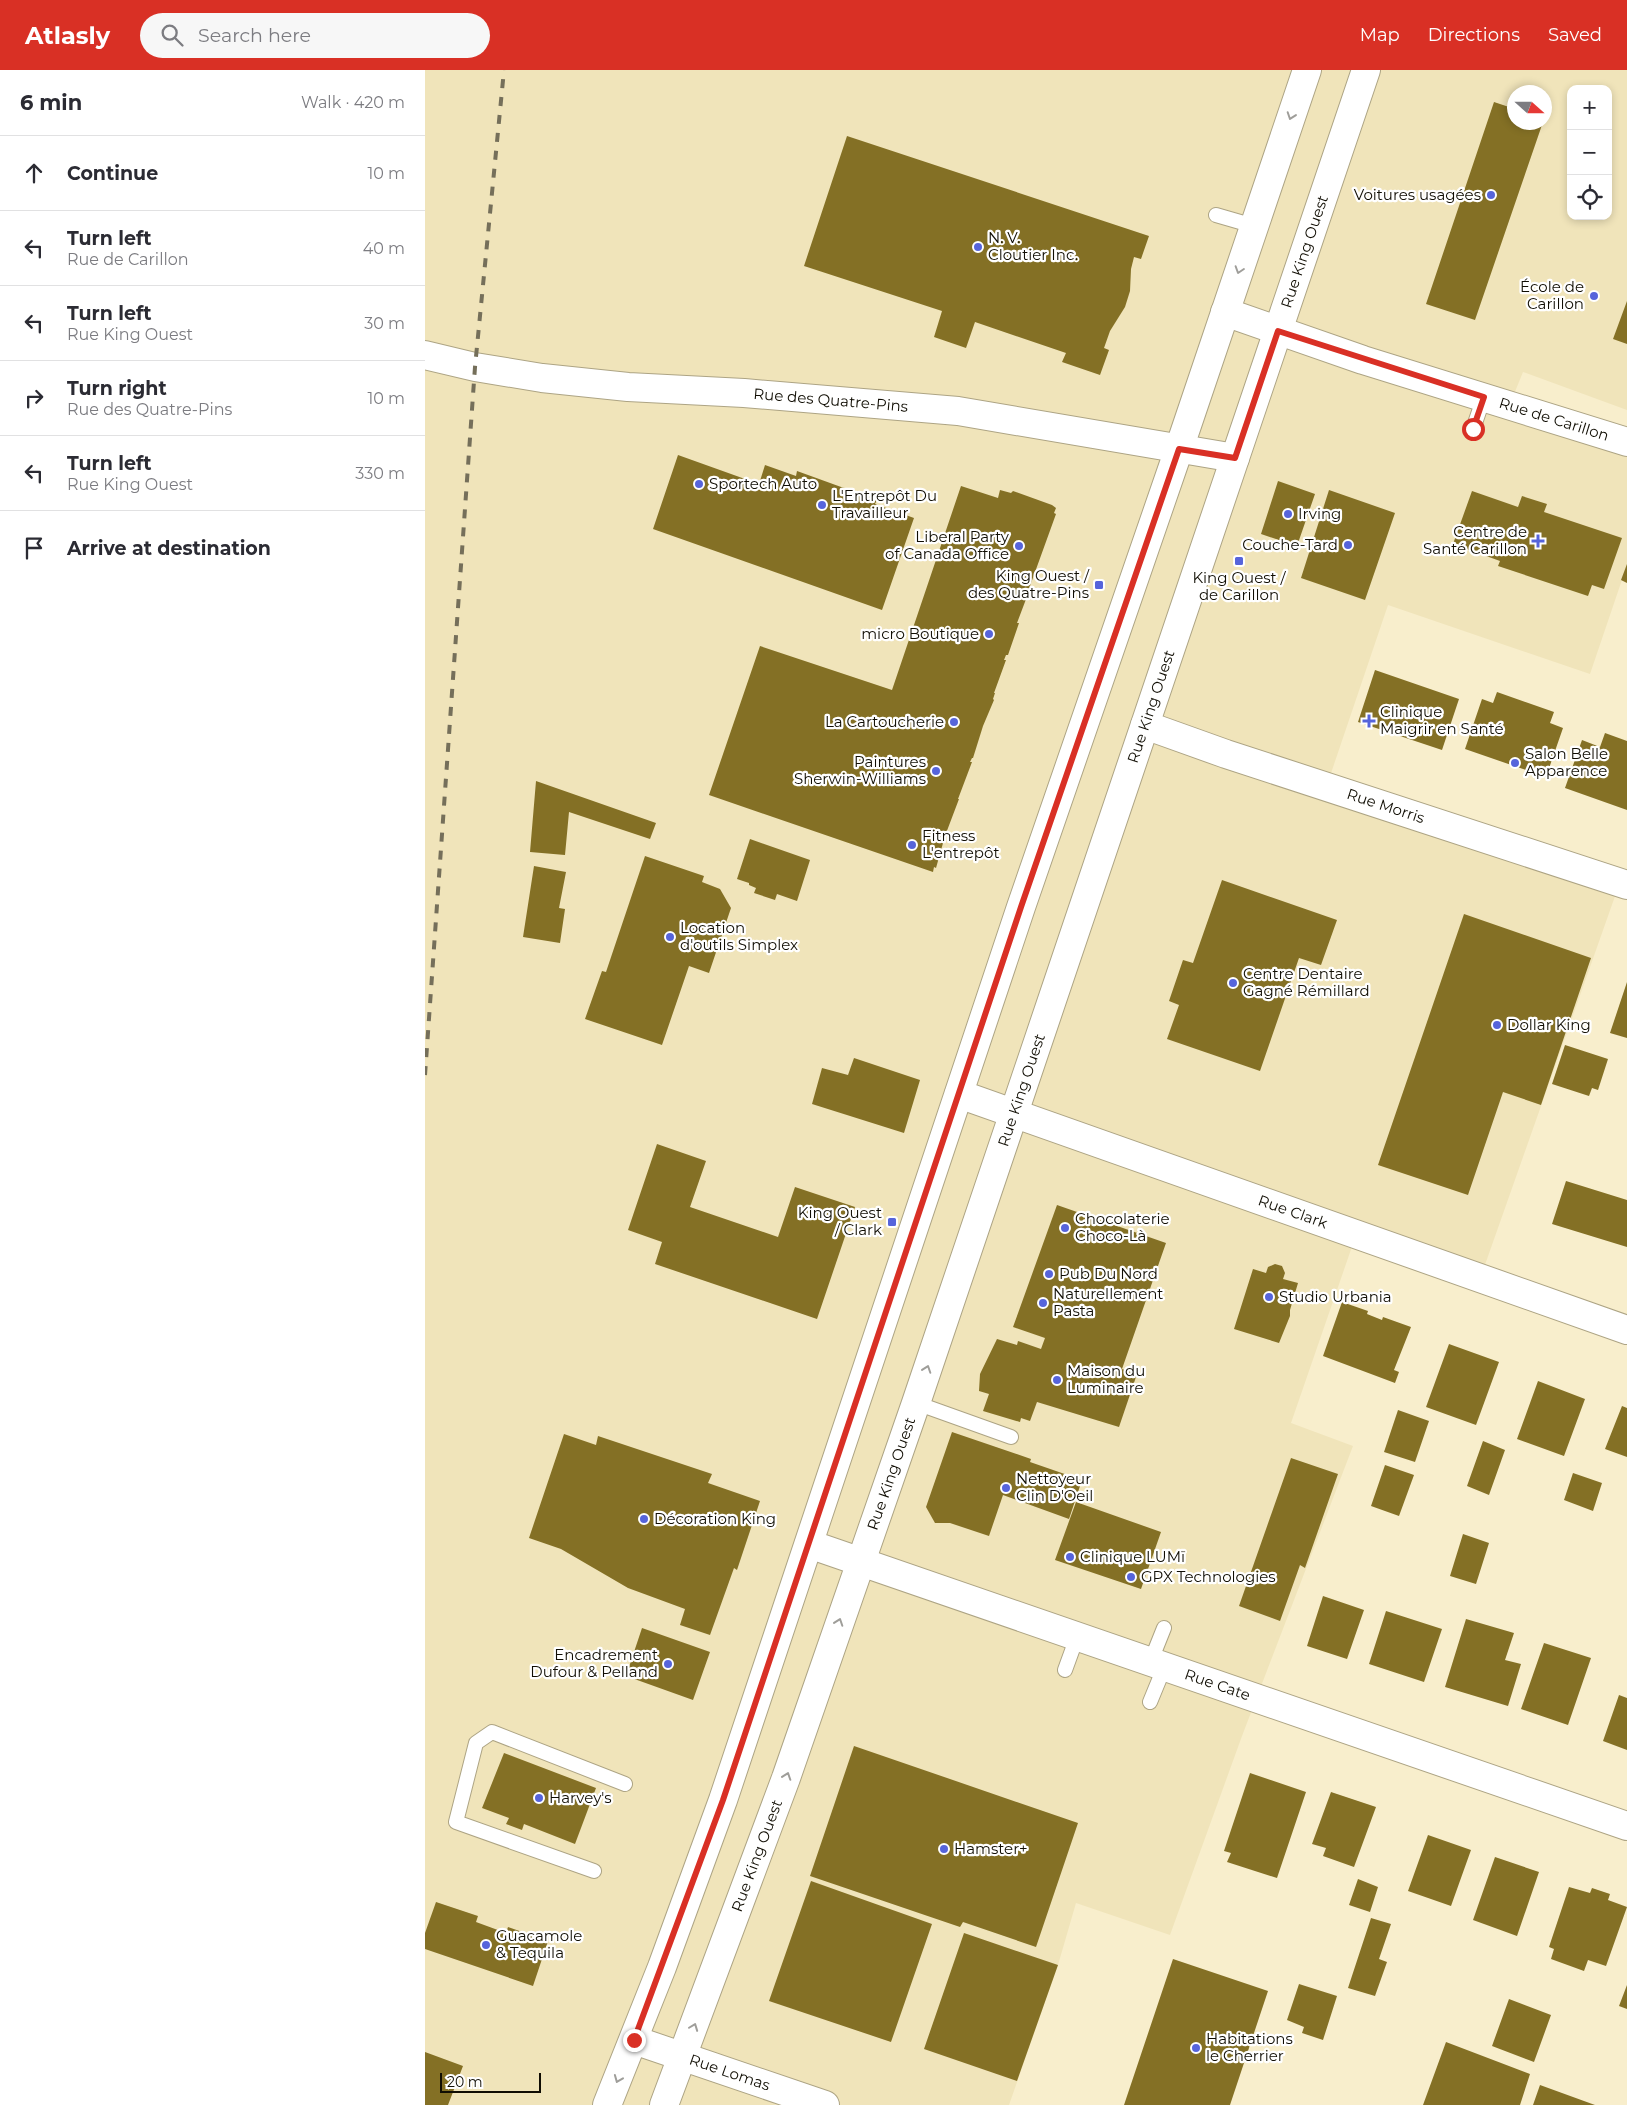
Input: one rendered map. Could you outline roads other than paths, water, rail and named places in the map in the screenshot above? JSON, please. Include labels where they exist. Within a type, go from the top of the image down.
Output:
[{"type":"main road","points":[[607,2105],[634,2040],[723,1800],[1028,888],[1307,70]]},
{"type":"main road","name":"Rue King Ouest","points":[[664,2105],[786,1778],[1145,726],[1366,70]]},
{"type":"main road","name":"Rue de Carillon","points":[[1225,312],[1278,331],[1627,442]]},
{"type":"main road","name":"Rue des Quatre-Pins","points":[[425,355],[542,378],[628,387],[744,393],[958,411],[1235,458]]},
{"type":"main road","name":"Rue Morris","points":[[1145,726],[1627,885]]},
{"type":"main road","name":"Rue Clark","points":[[959,1094],[1627,1330]]},
{"type":"main road","name":"Rue Cate","points":[[809,1544],[1627,1826]]},
{"type":"main road","name":"Rue Lomas","points":[[634,2040],[825,2105]]},
{"type":"lane","points":[[1216,215],[1253,226]]},
{"type":"lane","points":[[1473,429],[1484,397]]},
{"type":"lane","points":[[915,1403],[1011,1437]]},
{"type":"lane","points":[[1150,1702],[1164,1628]]},
{"type":"lane","points":[[1065,1670],[1077,1637]]},
{"type":"lane","points":[[594,1871],[456,1822],[476,1743],[492,1732],[625,1784]]},
{"type":"railway","points":[[425,1075],[475,367],[504,70]]},
{"type":"place","name":"Voitures usagées","points":[[1491,195]]},
{"type":"place","name":"N. V. Cloutier Inc.","points":[[978,247]]},
{"type":"place","name":"École de Carillon","points":[[1594,296]]},
{"type":"place","name":"Sportech Auto","points":[[699,484]]},
{"type":"place","name":"L'Entrepôt Du Travailleur","points":[[822,505]]},
{"type":"place","name":"Irving","points":[[1288,514]]},
{"type":"place","name":"Centre de Santé Carillon","points":[[1538,541]]},
{"type":"place","name":"Couche-Tard","points":[[1348,545]]},
{"type":"place","name":"Liberal Party of Canada Office","points":[[1019,546]]},
{"type":"place","name":"King Ouest / de Carillon","points":[[1239,561]]},
{"type":"place","name":"King Ouest / des Quatre-Pins","points":[[1099,585]]},
{"type":"place","name":"micro Boutique","points":[[989,634]]},
{"type":"place","name":"Clinique Maigrir en Santé","points":[[1369,721]]},
{"type":"place","name":"La Cartoucherie","points":[[954,722]]},
{"type":"place","name":"Salon Belle Apparence","points":[[1515,763]]},
{"type":"place","name":"Paintures Sherwin-Williams","points":[[936,771]]},
{"type":"place","name":"Fitness L'entrepôt","points":[[912,845]]},
{"type":"place","name":"Location d'outils Simplex","points":[[670,937]]},
{"type":"place","name":"Centre Dentaire Gagné Rémillard","points":[[1233,983]]},
{"type":"place","name":"Dollar King","points":[[1497,1025]]},
{"type":"place","name":"King Ouest / Clark","points":[[892,1222]]},
{"type":"place","name":"Chocolaterie Choco-Là","points":[[1065,1228]]},
{"type":"place","name":"Pub Du Nord","points":[[1049,1274]]},
{"type":"place","name":"Studio Urbania","points":[[1269,1297]]},
{"type":"place","name":"Naturellement Pasta","points":[[1043,1303]]},
{"type":"place","name":"Maison du Luminaire","points":[[1057,1380]]},
{"type":"place","name":"Nettoyeur Clin D'Oeil","points":[[1006,1488]]},
{"type":"place","name":"Décoration King","points":[[644,1519]]},
{"type":"place","name":"Clinique LUMï","points":[[1070,1557]]},
{"type":"place","name":"GPX Technologies","points":[[1131,1577]]},
{"type":"place","name":"Encadrement Dufour & Pelland","points":[[668,1664]]},
{"type":"place","name":"Harvey's","points":[[539,1798]]},
{"type":"place","name":"Hamster+","points":[[944,1849]]},
{"type":"place","name":"Guacamole & Tequila","points":[[486,1945]]},
{"type":"place","name":"Habitations le Cherrier","points":[[1196,2048]]}]
